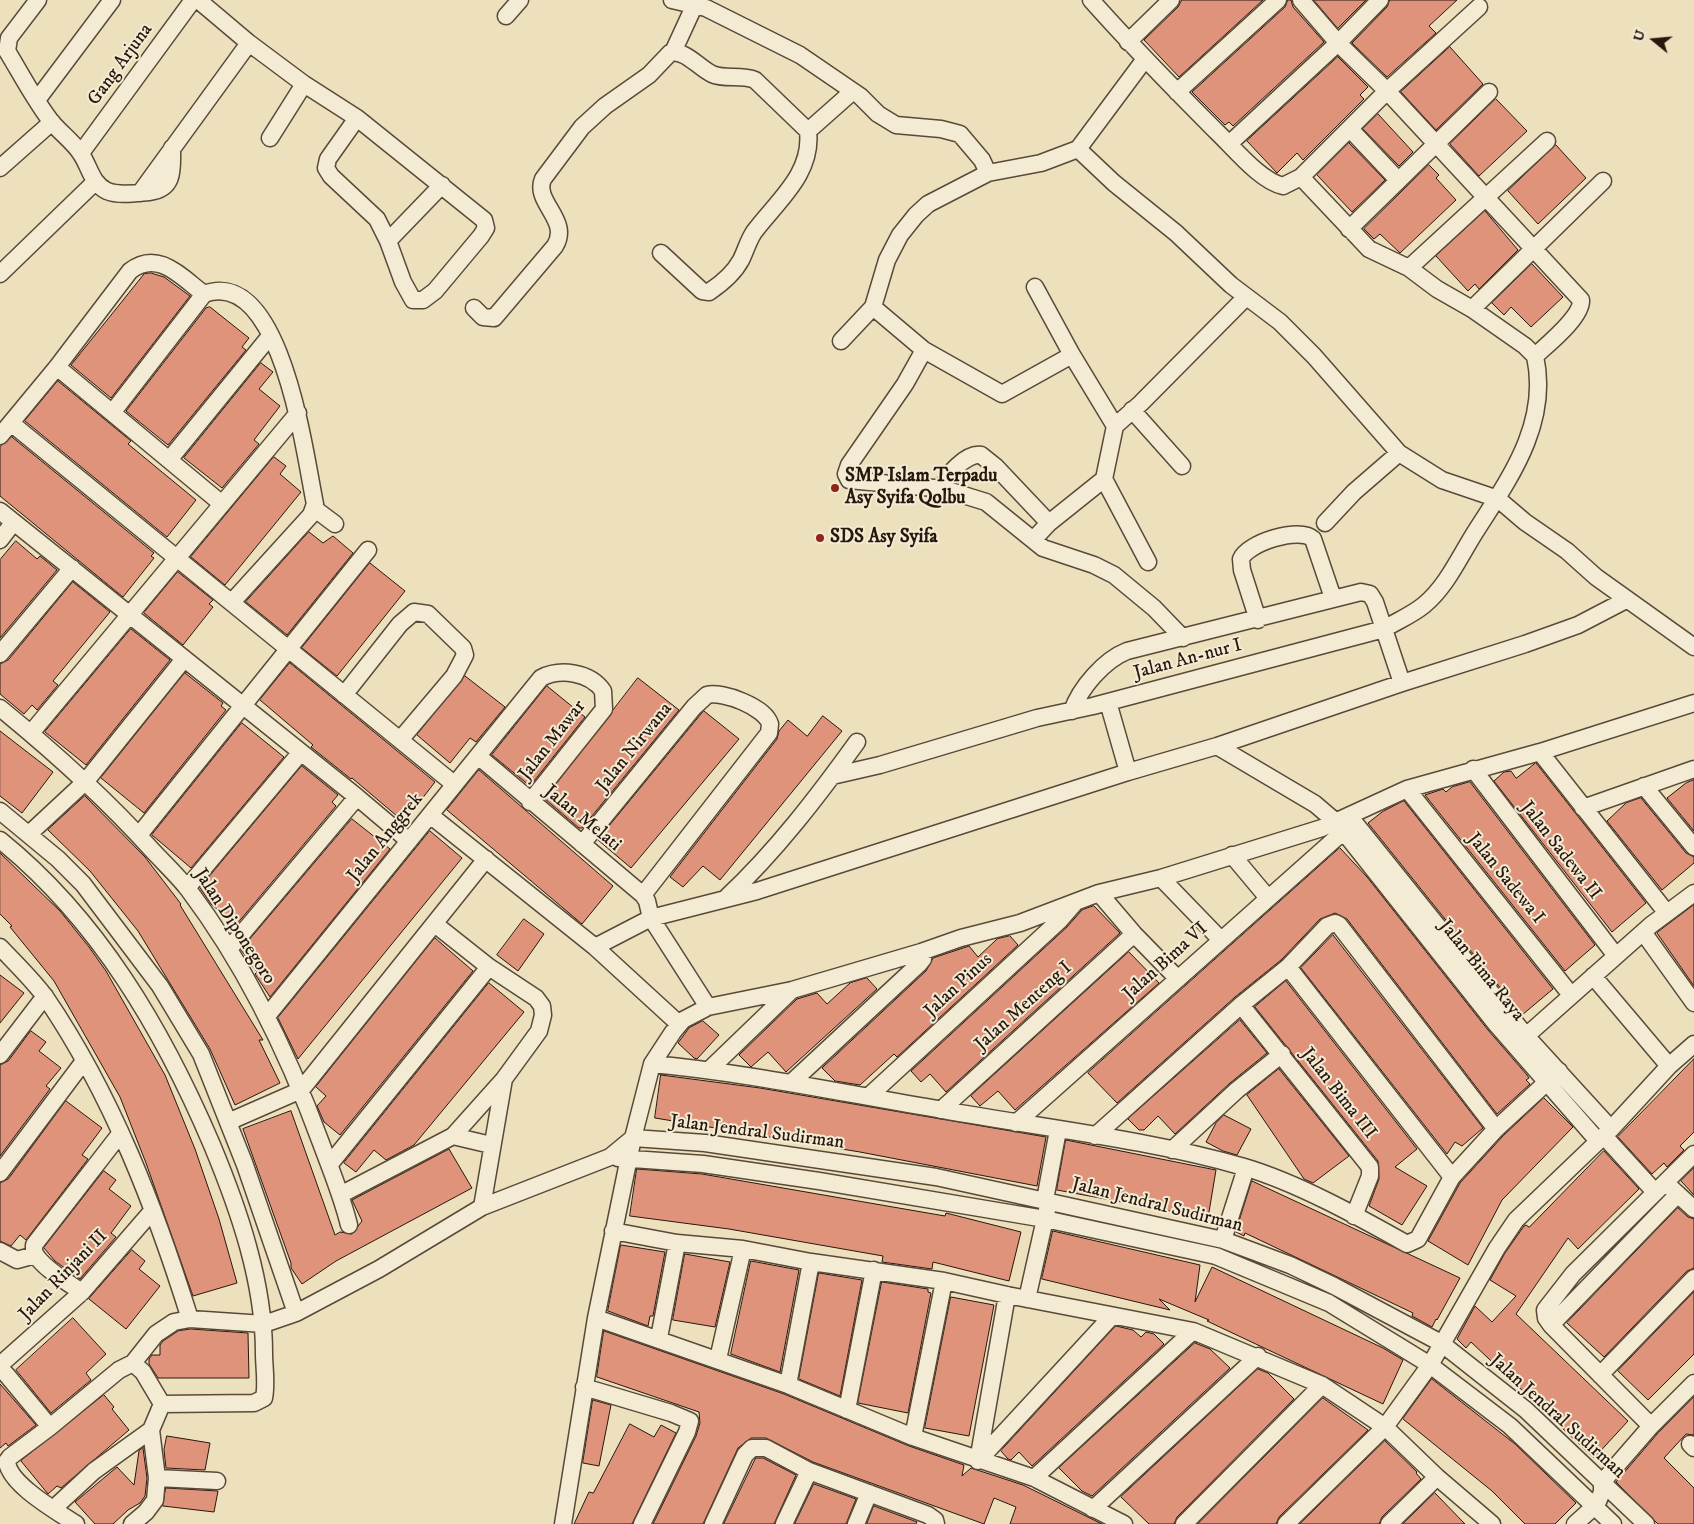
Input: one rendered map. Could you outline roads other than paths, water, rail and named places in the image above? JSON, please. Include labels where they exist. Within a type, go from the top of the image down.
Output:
[{"type":"street","points":[[38,0],[9,38],[7,51],[52,122],[81,153],[95,182],[109,192],[140,193],[154,191],[167,185],[172,170],[172,148],[249,43]]},
{"type":"street","points":[[37,100],[112,0]]},
{"type":"street","name":"Gang Arjuna","points":[[81,153],[192,0]]},
{"type":"street","points":[[198,0],[249,43],[304,84],[357,118],[479,214],[484,220],[486,228],[478,240],[429,297],[420,301],[411,297],[377,219],[331,176],[326,168],[328,159],[357,118]]},
{"type":"street","points":[[506,16],[520,0]]},
{"type":"street","points":[[672,0],[695,2],[778,44],[852,92],[878,114],[896,125],[950,130],[960,134],[982,160],[988,174]]},
{"type":"street","points":[[1091,0],[1128,42],[1258,172],[1278,185],[1289,186],[1301,178],[1351,130],[1387,91],[1479,7]]},
{"type":"street","points":[[1128,42],[1171,0]]},
{"type":"street","points":[[1177,92],[1278,0]]},
{"type":"street","points":[[1301,0],[1338,43],[1387,91],[1580,296],[1582,302],[1576,315],[1534,356],[1525,346],[1472,309],[1437,289],[1409,268],[1369,249],[1301,178]]},
{"type":"street","points":[[1229,144],[1338,43],[1380,0]]},
{"type":"street","points":[[474,308],[483,317],[494,318],[557,242],[559,234],[554,214],[539,187],[571,139],[605,106],[641,82],[673,52],[695,2]]},
{"type":"street","points":[[661,253],[704,292],[717,286],[738,264],[754,232],[799,174],[808,156],[808,132],[755,80],[743,76],[718,76],[701,68],[689,58],[673,52]]},
{"type":"street","points":[[841,341],[873,307],[887,260],[900,236],[916,215],[928,204],[988,174],[1042,163],[1078,149],[1145,59]]},
{"type":"street","points":[[270,138],[304,84]]},
{"type":"street","points":[[808,132],[852,92]]},
{"type":"street","points":[[1349,229],[1398,180],[1437,145],[1489,92]]},
{"type":"street","points":[[0,168],[52,122]]},
{"type":"street","points":[[1351,130],[1398,180]]},
{"type":"street","points":[[1409,268],[1485,196],[1547,141]]},
{"type":"street","points":[[1078,149],[1114,183],[1176,234],[1246,297],[1280,322],[1314,356],[1399,453],[1442,480],[1498,499],[1525,522],[1567,551],[1626,600],[1694,647]]},
{"type":"street","points":[[1472,309],[1603,181]]},
{"type":"street","points":[[0,274],[95,182]]},
{"type":"street","points":[[388,241],[442,185]]},
{"type":"street","points":[[0,436],[57,367],[130,271],[143,262],[158,262],[204,294]]},
{"type":"street","points":[[1035,287],[1115,426]]},
{"type":"street","points":[[112,413],[204,294],[217,289],[235,294],[261,317],[270,336],[292,392],[298,413],[315,509],[335,524]]},
{"type":"street","points":[[1033,540],[1049,523],[1104,479],[1115,426],[1246,297]]},
{"type":"street","points":[[873,307],[924,350],[1002,394],[1072,354]]},
{"type":"street","points":[[169,460],[270,336]]},
{"type":"street","points":[[924,350],[905,384],[849,465],[847,477],[853,481],[944,489],[990,504],[1044,548],[1089,563],[1114,575],[1154,608],[1183,638]]},
{"type":"street","name":"Jalan An-nur I","points":[[832,776],[880,765],[1037,718],[1108,702],[1384,629],[1424,606],[1449,575],[1498,499],[1528,443],[1533,428],[1538,397],[1538,370],[1534,356]]},
{"type":"street","points":[[57,367],[222,504]]},
{"type":"street","points":[[1132,410],[1182,466]]},
{"type":"street","points":[[30,733],[131,615],[298,413]]},
{"type":"street","points":[[11,423],[454,784]]},
{"type":"street","points":[[1325,523],[1354,492],[1399,453]]},
{"type":"street","points":[[944,489],[949,475],[971,457],[981,455],[996,467],[1049,523]]},
{"type":"street","points":[[1104,479],[1148,562]]},
{"type":"street","points":[[232,602],[315,509]]},
{"type":"street","points":[[0,511],[301,752],[409,842]]},
{"type":"street","points":[[0,540],[13,522]]},
{"type":"street","points":[[1258,620],[1242,570],[1241,559],[1248,549],[1287,535],[1302,533],[1313,539],[1333,598]]},
{"type":"street","points":[[139,835],[368,550]]},
{"type":"street","points":[[0,654],[72,568]]},
{"type":"street","points":[[1072,710],[1081,691],[1119,654],[1258,620],[1333,598],[1361,592],[1370,594],[1375,602],[1402,683]]},
{"type":"street","points":[[595,946],[650,918],[756,891],[1128,772],[1217,746],[1548,636],[1578,624],[1626,600]]},
{"type":"street","points":[[344,695],[409,615],[419,612],[428,614],[463,648],[465,655],[454,676],[400,740]]},
{"type":"street","points":[[29,834],[86,781],[184,659]]},
{"type":"street","name":"Jalan Mawar","points":[[530,802],[601,716],[605,699],[598,684],[582,675],[548,675],[535,684]]},
{"type":"street","name":"Jalan Anggrek","points":[[267,1016],[535,684]]},
{"type":"street","name":"Jalan Nirwana","points":[[582,844],[699,701],[712,694],[728,695],[758,711],[769,720],[768,733],[643,895]]},
{"type":"street","points":[[1108,702],[1128,772]]},
{"type":"street","points":[[563,1524],[596,1318],[628,1159],[652,1064],[679,1024],[708,1007],[792,990],[921,952],[961,938],[1020,923],[1099,893],[1161,878],[1343,823],[1407,789],[1540,752],[1694,703]]},
{"type":"street","name":"Jalan Diponegoro","points":[[0,708],[86,781],[139,835],[187,888],[229,949],[267,1016],[301,1090],[342,1194],[348,1225]]},
{"type":"street","points":[[726,898],[744,881],[832,776],[857,742]]},
{"type":"street","points":[[1217,746],[1315,804],[1343,823]]},
{"type":"street","points":[[187,888],[301,752]]},
{"type":"street","points":[[1540,752],[1666,912]]},
{"type":"street","name":"Jalan Melati","points":[[478,756],[530,802],[643,895]]},
{"type":"street","name":"Jalan Sadewa II","points":[[1474,769],[1616,956]]},
{"type":"street","points":[[1583,808],[1694,769]]},
{"type":"street","points":[[1644,786],[1694,847]]},
{"type":"street","name":"Jalan Sadewa I","points":[[1407,789],[1571,995]]},
{"type":"street","points":[[229,949],[356,797]]},
{"type":"street","points":[[0,811],[29,834],[83,884],[160,986],[201,1054],[255,1192],[296,1312]]},
{"type":"street","points":[[430,815],[595,946],[679,1024]]},
{"type":"street","name":"Jalan Bima VI","points":[[1016,1123],[1268,898],[1343,823]]},
{"type":"street","name":"Jalan Bima Raya","points":[[1343,823],[1526,1036],[1553,1076]]},
{"type":"street","name":"Jalan Bima Raya","points":[[1343,823],[1496,1024],[1553,1076],[1605,1136],[1660,1188],[1678,1194],[1694,1209]]},
{"type":"street","points":[[0,840],[51,888],[92,935],[122,975],[165,1044],[198,1111],[231,1190],[254,1274],[264,1324],[266,1392],[261,1401],[162,1404]]},
{"type":"street","points":[[1232,855],[1268,898]]},
{"type":"street","points":[[228,1122],[301,1090],[436,925],[486,859]]},
{"type":"street","points":[[1161,878],[1221,940]]},
{"type":"street","points":[[1099,893],[1134,934],[1178,979]]},
{"type":"street","points":[[1526,1036],[1666,912],[1694,893]]},
{"type":"street","points":[[643,895],[647,901],[650,918],[708,1007]]},
{"type":"street","name":"Jalan Pinus","points":[[868,1097],[1060,920],[1074,902]]},
{"type":"street","points":[[1096,1136],[1241,1005],[1288,967],[1327,926],[1338,923],[1496,1129]]},
{"type":"street","points":[[342,1194],[453,1136],[504,1079],[539,1031],[543,1015],[542,1006],[536,998],[489,967],[436,925]]},
{"type":"street","points":[[1643,932],[1694,1003]]},
{"type":"street","name":"Jalan Menteng I","points":[[941,1110],[1134,934]]},
{"type":"street","points":[[0,947],[44,996],[84,1061],[135,1162],[190,1319]]},
{"type":"street","points":[[792,1082],[919,964],[922,959],[921,952]]},
{"type":"street","points":[[330,1164],[489,967]]},
{"type":"street","points":[[1288,967],[1452,1177]]},
{"type":"street","points":[[1593,976],[1669,1066]]},
{"type":"street","points":[[710,1069],[792,990]]},
{"type":"street","points":[[0,1055],[44,996]]},
{"type":"street","name":"Jalan Bima III","points":[[1241,1005],[1282,1054],[1370,1167],[1370,1176],[1354,1216]]},
{"type":"street","points":[[1286,1524],[1385,1427],[1430,1365],[1505,1233],[1529,1206],[1605,1136],[1669,1066],[1694,1044]]},
{"type":"street","points":[[1172,1150],[1238,1090],[1282,1054]]},
{"type":"street","points":[[0,1172],[84,1061]]},
{"type":"street","points":[[652,1064],[710,1069],[792,1082],[1172,1150],[1246,1168],[1300,1190],[1408,1244],[1418,1239],[1452,1177],[1496,1129],[1553,1076]]},
{"type":"street","points":[[482,1207],[491,1145],[504,1079]]},
{"type":"street","points":[[1027,1300],[1045,1219],[1058,1130]]},
{"type":"street","points":[[82,1292],[63,1281],[35,1255],[34,1249],[38,1238],[120,1134]]},
{"type":"street","points":[[453,1136],[491,1145]]},
{"type":"street","points":[[76,1524],[53,1509],[13,1476],[7,1461],[16,1451],[50,1427],[118,1370],[132,1363],[160,1330],[174,1322],[190,1319],[264,1324],[296,1312],[379,1269],[482,1207],[610,1157],[633,1138]]},
{"type":"street","name":"Jalan Jendral Sudirman","points":[[633,1138],[705,1143],[936,1178],[1047,1200],[1223,1240],[1290,1265],[1334,1286],[1441,1343],[1526,1410],[1646,1524]]},
{"type":"street","points":[[1652,1426],[1551,1325],[1546,1318],[1546,1310],[1573,1274],[1694,1154]]},
{"type":"street","name":"Jalan Jendral Sudirman","points":[[610,1157],[703,1164],[820,1181],[1045,1219],[1216,1256],[1329,1303],[1430,1365],[1510,1426],[1594,1508],[1613,1524]]},
{"type":"street","points":[[1223,1240],[1246,1168]]},
{"type":"street","points":[[933,1201],[936,1178]]},
{"type":"street","points":[[1551,1325],[1678,1194]]},
{"type":"street","name":"Jalan Rinjani II","points":[[2,1373],[82,1292],[153,1210]]},
{"type":"street","points":[[613,1231],[677,1243],[743,1249],[811,1262],[944,1281],[1027,1300],[1193,1330],[1258,1356],[1322,1385],[1385,1427],[1487,1522]]},
{"type":"street","points":[[659,1338],[677,1243]]},
{"type":"street","points":[[718,1359],[743,1249]]},
{"type":"street","points":[[0,1251],[17,1260],[35,1255]]},
{"type":"street","points":[[788,1385],[811,1262]]},
{"type":"street","points":[[847,1410],[874,1270]]},
{"type":"street","points":[[1600,1375],[1694,1278]]},
{"type":"street","points":[[913,1437],[944,1281]]},
{"type":"street","points":[[978,1461],[1007,1296]]},
{"type":"street","points":[[50,1427],[2,1373],[71,1316]]},
{"type":"street","points":[[978,1461],[1112,1316]]},
{"type":"street","points":[[596,1318],[718,1359],[788,1385],[913,1437],[978,1461],[1034,1478],[1124,1524]]},
{"type":"street","points":[[1034,1478],[1193,1330]]},
{"type":"street","points":[[1093,1509],[1258,1356]]},
{"type":"street","points":[[132,1363],[143,1372],[162,1404]]},
{"type":"street","points":[[1575,1524],[1594,1508],[1600,1498],[1602,1483],[1652,1426],[1694,1383]]},
{"type":"street","points":[[1184,1524],[1322,1385]]},
{"type":"street","points":[[584,1387],[670,1413],[690,1422],[687,1432],[642,1524]]},
{"type":"street","points":[[132,1524],[152,1506],[157,1478],[151,1430],[162,1404]]},
{"type":"street","points":[[53,1509],[94,1471],[151,1430]]},
{"type":"street","points":[[713,1524],[742,1460],[752,1448],[766,1448],[809,1471],[928,1515],[935,1520],[936,1524]]},
{"type":"street","points":[[784,1524],[809,1471]]},
{"type":"street","points":[[1389,1524],[1437,1477]]},
{"type":"street","points":[[157,1478],[217,1481]]},
{"type":"street","points":[[856,1524],[869,1494]]},
{"type":"place","name":"SMP Islam Terpadu Asy Syifa Qolbu","points":[[835,488]]},
{"type":"place","name":"SDS Asy Syifa","points":[[820,538]]}]
